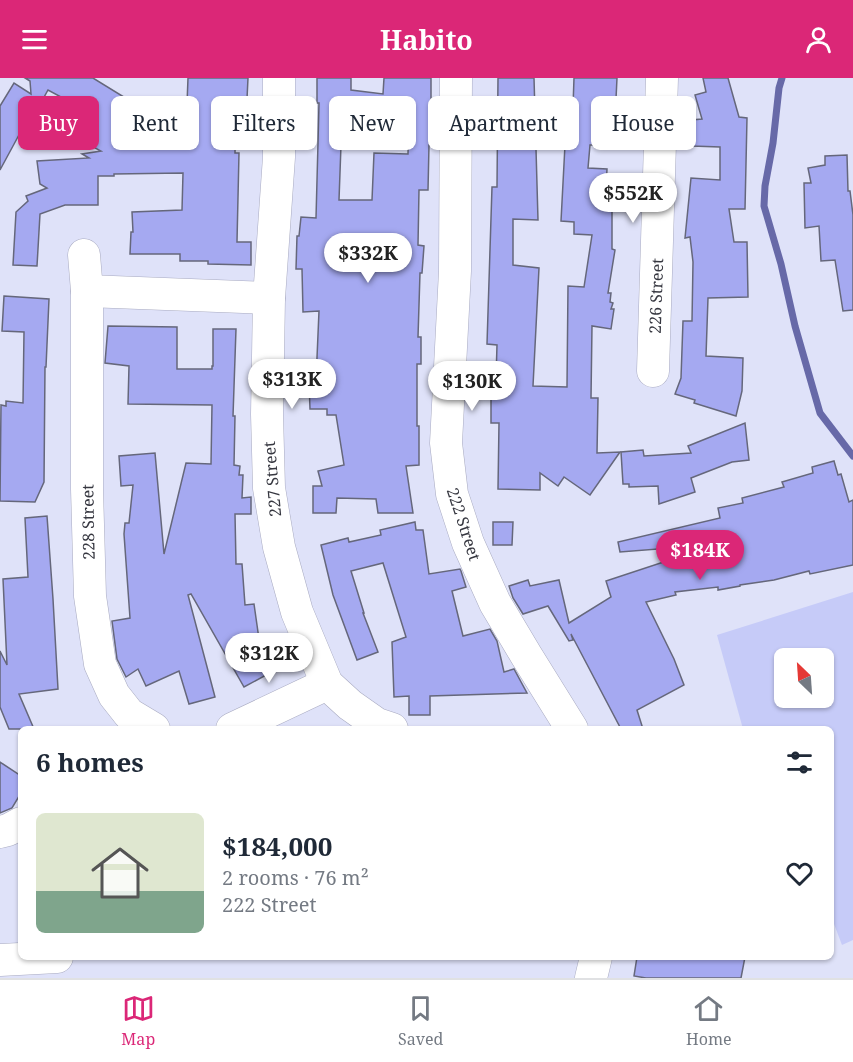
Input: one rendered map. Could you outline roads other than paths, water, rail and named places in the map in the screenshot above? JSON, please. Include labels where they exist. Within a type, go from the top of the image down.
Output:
[{"type":"street","name":"227 Street","points":[[279,78],[279,157],[269,298],[267,414],[269,488],[279,547],[297,612],[327,684],[359,712],[383,726]]},
{"type":"street","name":"222 Street","points":[[456,78],[455,271],[446,443],[452,494],[468,543],[495,603],[570,726]]},
{"type":"street","name":"226 Street","points":[[653,371],[662,78]]},
{"type":"street","name":"228 Street","points":[[84,255],[87,291],[87,477],[90,596],[100,664],[114,695],[129,714],[149,726]]},
{"type":"street","points":[[87,291],[269,298]]},
{"type":"street","points":[[238,726],[327,684]]},
{"type":"street","points":[[0,832],[18,825]]},
{"type":"street","points":[[0,960],[18,959]]},
{"type":"street","points":[[591,978],[595,960]]},
{"type":"waterway","points":[[782,78],[764,206],[820,413],[853,456]]}]
